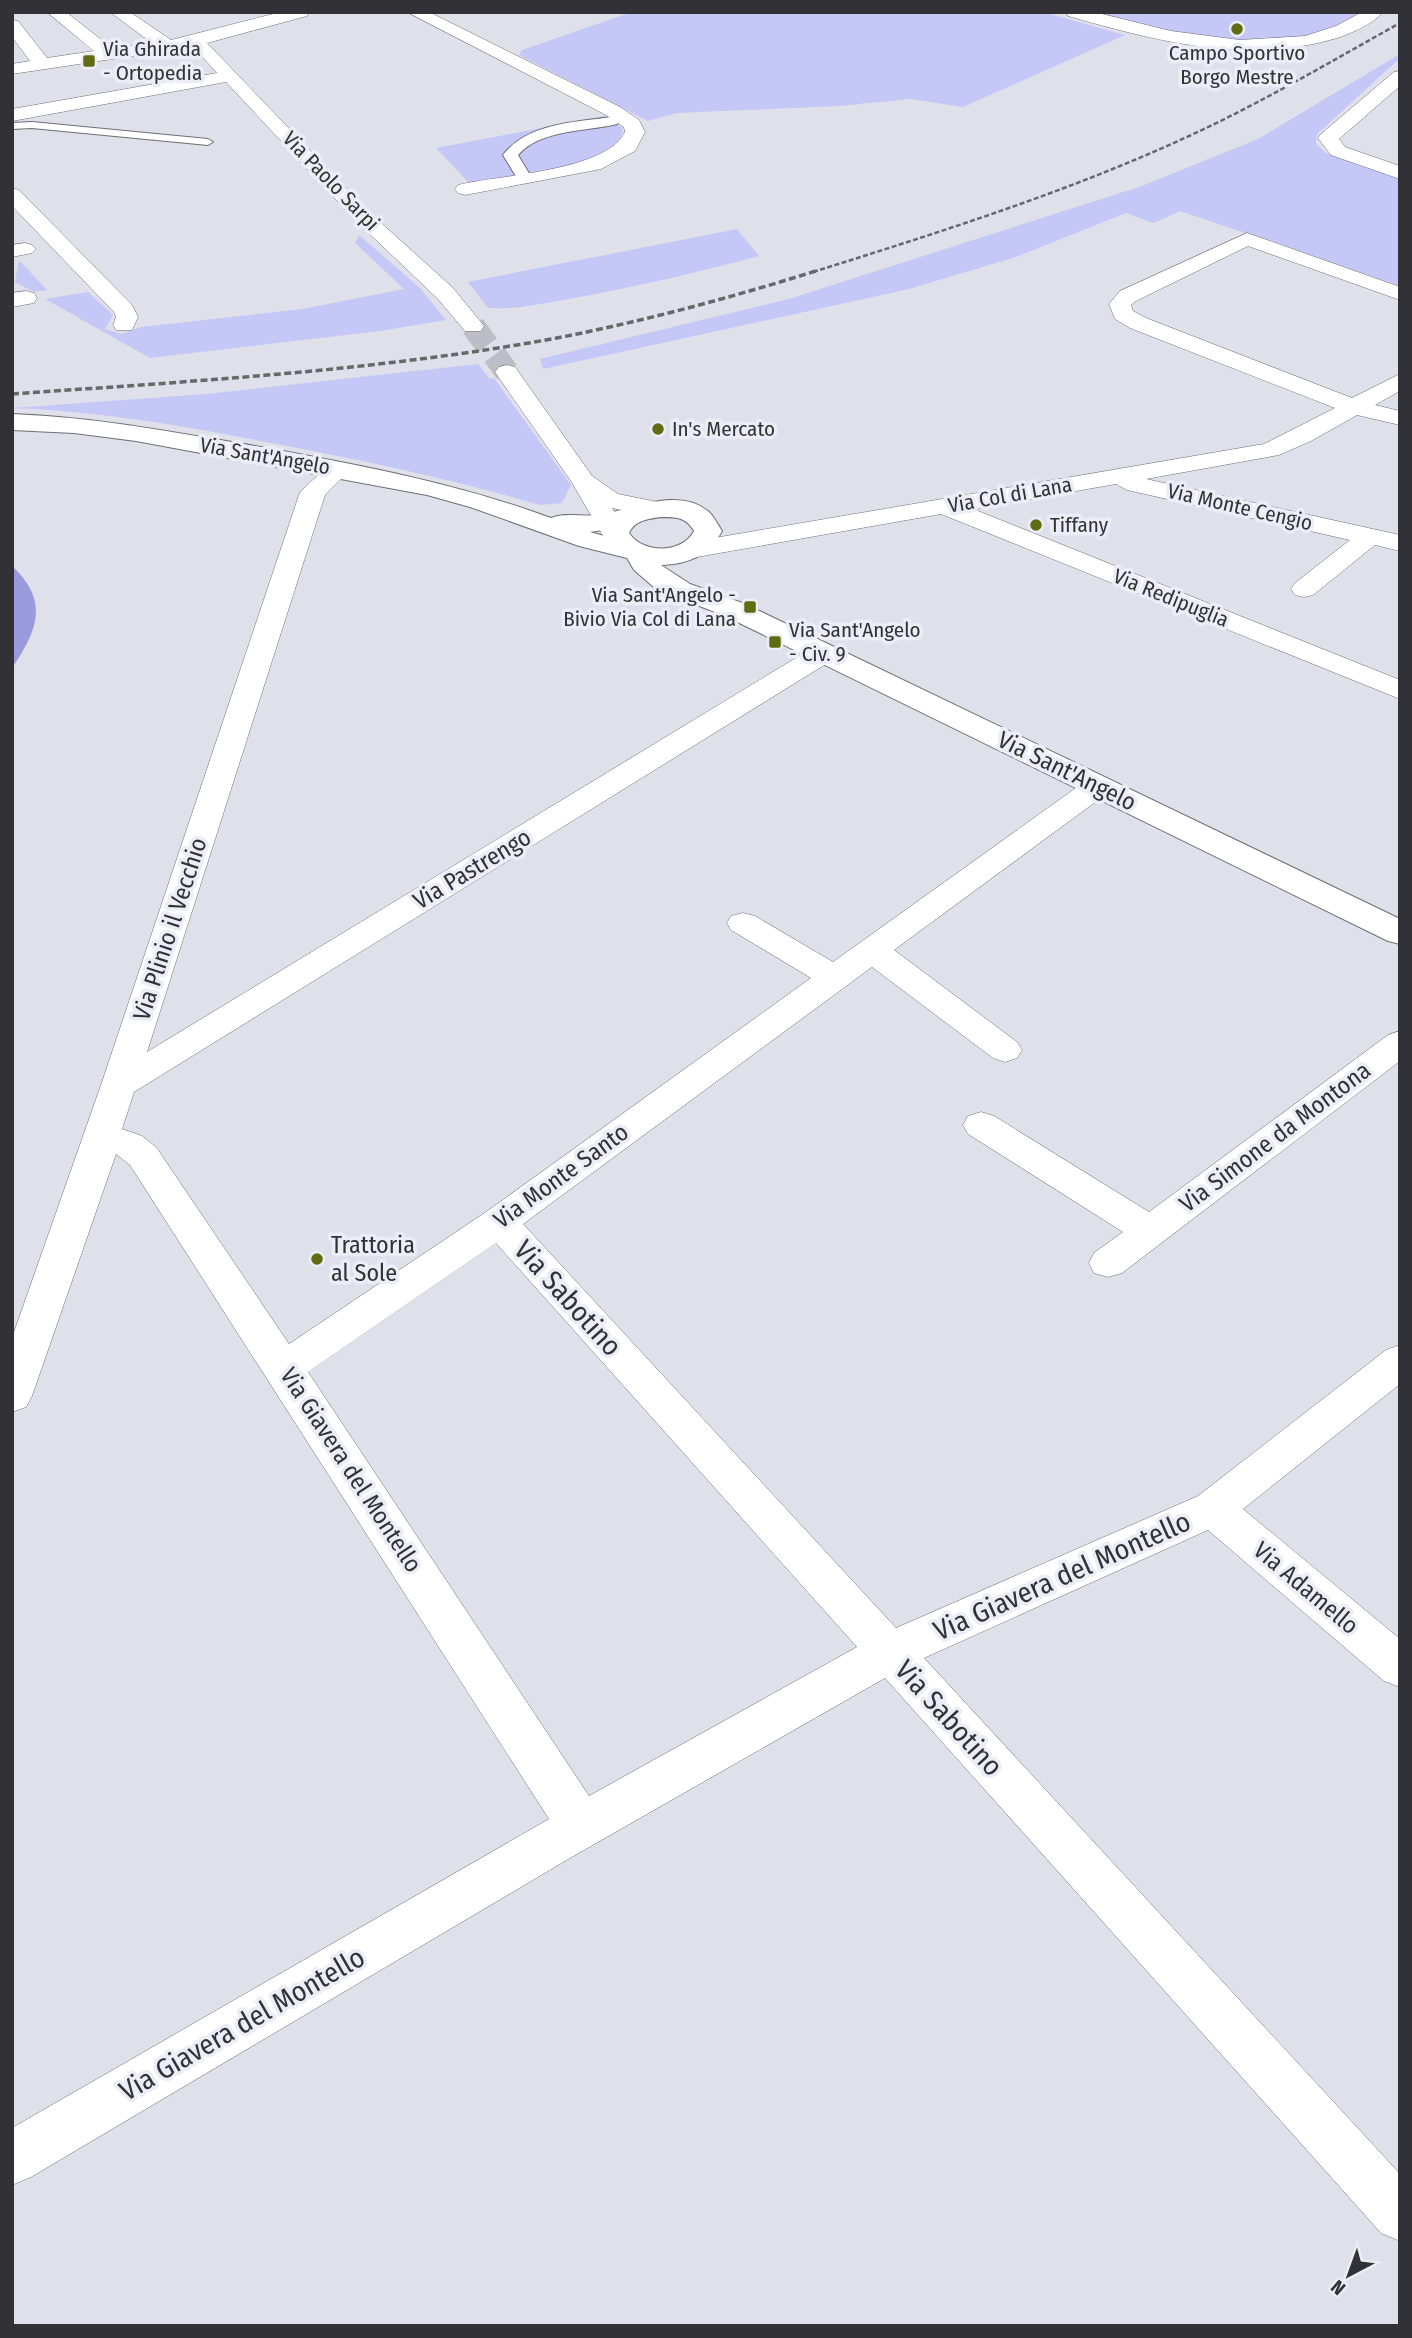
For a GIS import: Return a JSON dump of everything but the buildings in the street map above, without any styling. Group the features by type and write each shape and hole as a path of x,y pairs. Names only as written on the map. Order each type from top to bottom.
{"street":[{"path":"55,12 107,54"},
{"path":"118,12 165,44"},
{"path":"415,12 613,111 632,124 635,132 628,147 620,154 594,165 465,190"},
{"path":"1074,12 1162,36 1239,44 1275,44 1337,33 1375,12"},
{"path":"12,69 165,44 186,43 293,13"},
{"path":"12,25 42,64"},
{"name":"Via Paolo Sarpi","path":"186,43 203,47 362,216 445,293 473,326"},
{"path":"12,115 230,76"},
{"path":"1400,76 1328,138 1338,151 1400,173"},
{"path":"522,174 510,155 514,147 530,138 612,121"},
{"path":"12,194 124,310 127,317 124,325"},
{"path":"1400,294 1247,239 1128,296 1120,304 1120,309 1138,323 1354,407 1400,418"},
{"path":"507,372 624,542"},
{"name":"Via Col di Lana","path":"688,551 1244,455 1286,444 1400,382"},
{"path":"1377,394 1400,404"},
{"name":"Via Sant'Angelo","path":"12,422 71,426 185,441 339,469 456,495 565,524 660,556 688,551 682,568 688,577 735,610"},
{"name":"Via Plinio il Vecchio","path":"12,1396 119,1085 313,492 339,469"},
{"name":"Via Monte Cengio","path":"1108,478 1400,543"},
{"path":"586,488 610,500 648,511"},
{"path":"524,515 549,517 575,512 588,502 586,488"},
{"name":"Via Redipuglia","path":"943,506 1400,690"},
{"path":"624,542 617,527 627,517 648,511 684,511 704,522 708,531 706,539 688,551"},
{"name":"Via Sant'Angelo","path":"524,515 601,545 624,542"},
{"name":"Via Col di Lana","path":"704,522 748,534 776,535"},
{"path":"1304,589 1371,536"},
{"name":"Via Sant'Angelo","path":"624,542 647,567 665,581 735,610 1400,933"},
{"name":"Via Pastrengo","path":"119,1085 824,653"},
{"name":"Via Monte Santo","path":"284,1367 499,1222 1098,786"},
{"path":"743,923 833,977"},
{"path":"871,949 1005,1050"},
{"name":"Via Simone da Montona","path":"1108,1263 1400,1043"},
{"path":"981,1125 1150,1231"},
{"name":"Via Giavera del Montello","path":"100,1140 128,1143 144,1156 581,1826"},
{"name":"Via Sabotino","path":"499,1222 1400,2214"},
{"name":"Via Giavera del Montello","path":"12,2158 581,1826 890,1652 1213,1509 1400,1361"},
{"name":"Via Adamello","path":"1213,1509 1400,1667"}],"lane":[{"path":"12,127 32,125 208,142"}],"shaded area":[{"path":"632,12 1043,12 1125,35 963,107 911,99 840,106 677,113 648,121 519,55 522,50"},
{"name":"Campo Sportivo Borgo Mestre","path":"1081,12 1366,12 1319,35 1302,39 1246,43 1163,31"},
{"path":"1400,54 1400,58 1317,134 1316,144 1326,153 1400,179 1400,286 1180,211 1154,223 1126,213 1016,257 909,289 543,369 540,359 789,299 1142,186 1258,139"},
{"path":"604,116 623,128 617,142 603,153 583,162 532,174 470,184 436,148"},
{"path":"737,229 759,256 597,294 520,307 488,308 468,282"},
{"path":"359,235 420,288 446,320 380,331 150,358 45,299 88,292 113,315 105,329 121,334 141,327 302,309 404,289 355,243"},
{"path":"19,260 47,290 34,292 15,282"},
{"path":"478,364 490,379 494,378 571,485 562,503 540,505 339,456 206,431 110,416 12,408 207,394"},
{"path":"12,566 32,592 36,616 28,641 12,668"}],"tunnel":[{"path":"473,326 507,372"}],"railway":[{"path":"813,272 1003,210 1143,156 1242,110 1400,23"},
{"path":"12,394 285,374 489,349 557,338 656,316 819,270"}],"place":[{"name":"Campo Sportivo Borgo Mestre","path":"1237,29"},
{"name":"Via Ghirada - Ortopedia","path":"89,61"},
{"name":"In's Mercato","path":"658,429"},
{"name":"Tiffany","path":"1036,525"},
{"name":"Via Sant'Angelo - Bivio Via Col di Lana","path":"750,607"},
{"name":"Via Sant'Angelo - Civ. 9","path":"775,642"},
{"name":"Trattoria al Sole","path":"317,1259"}]}
